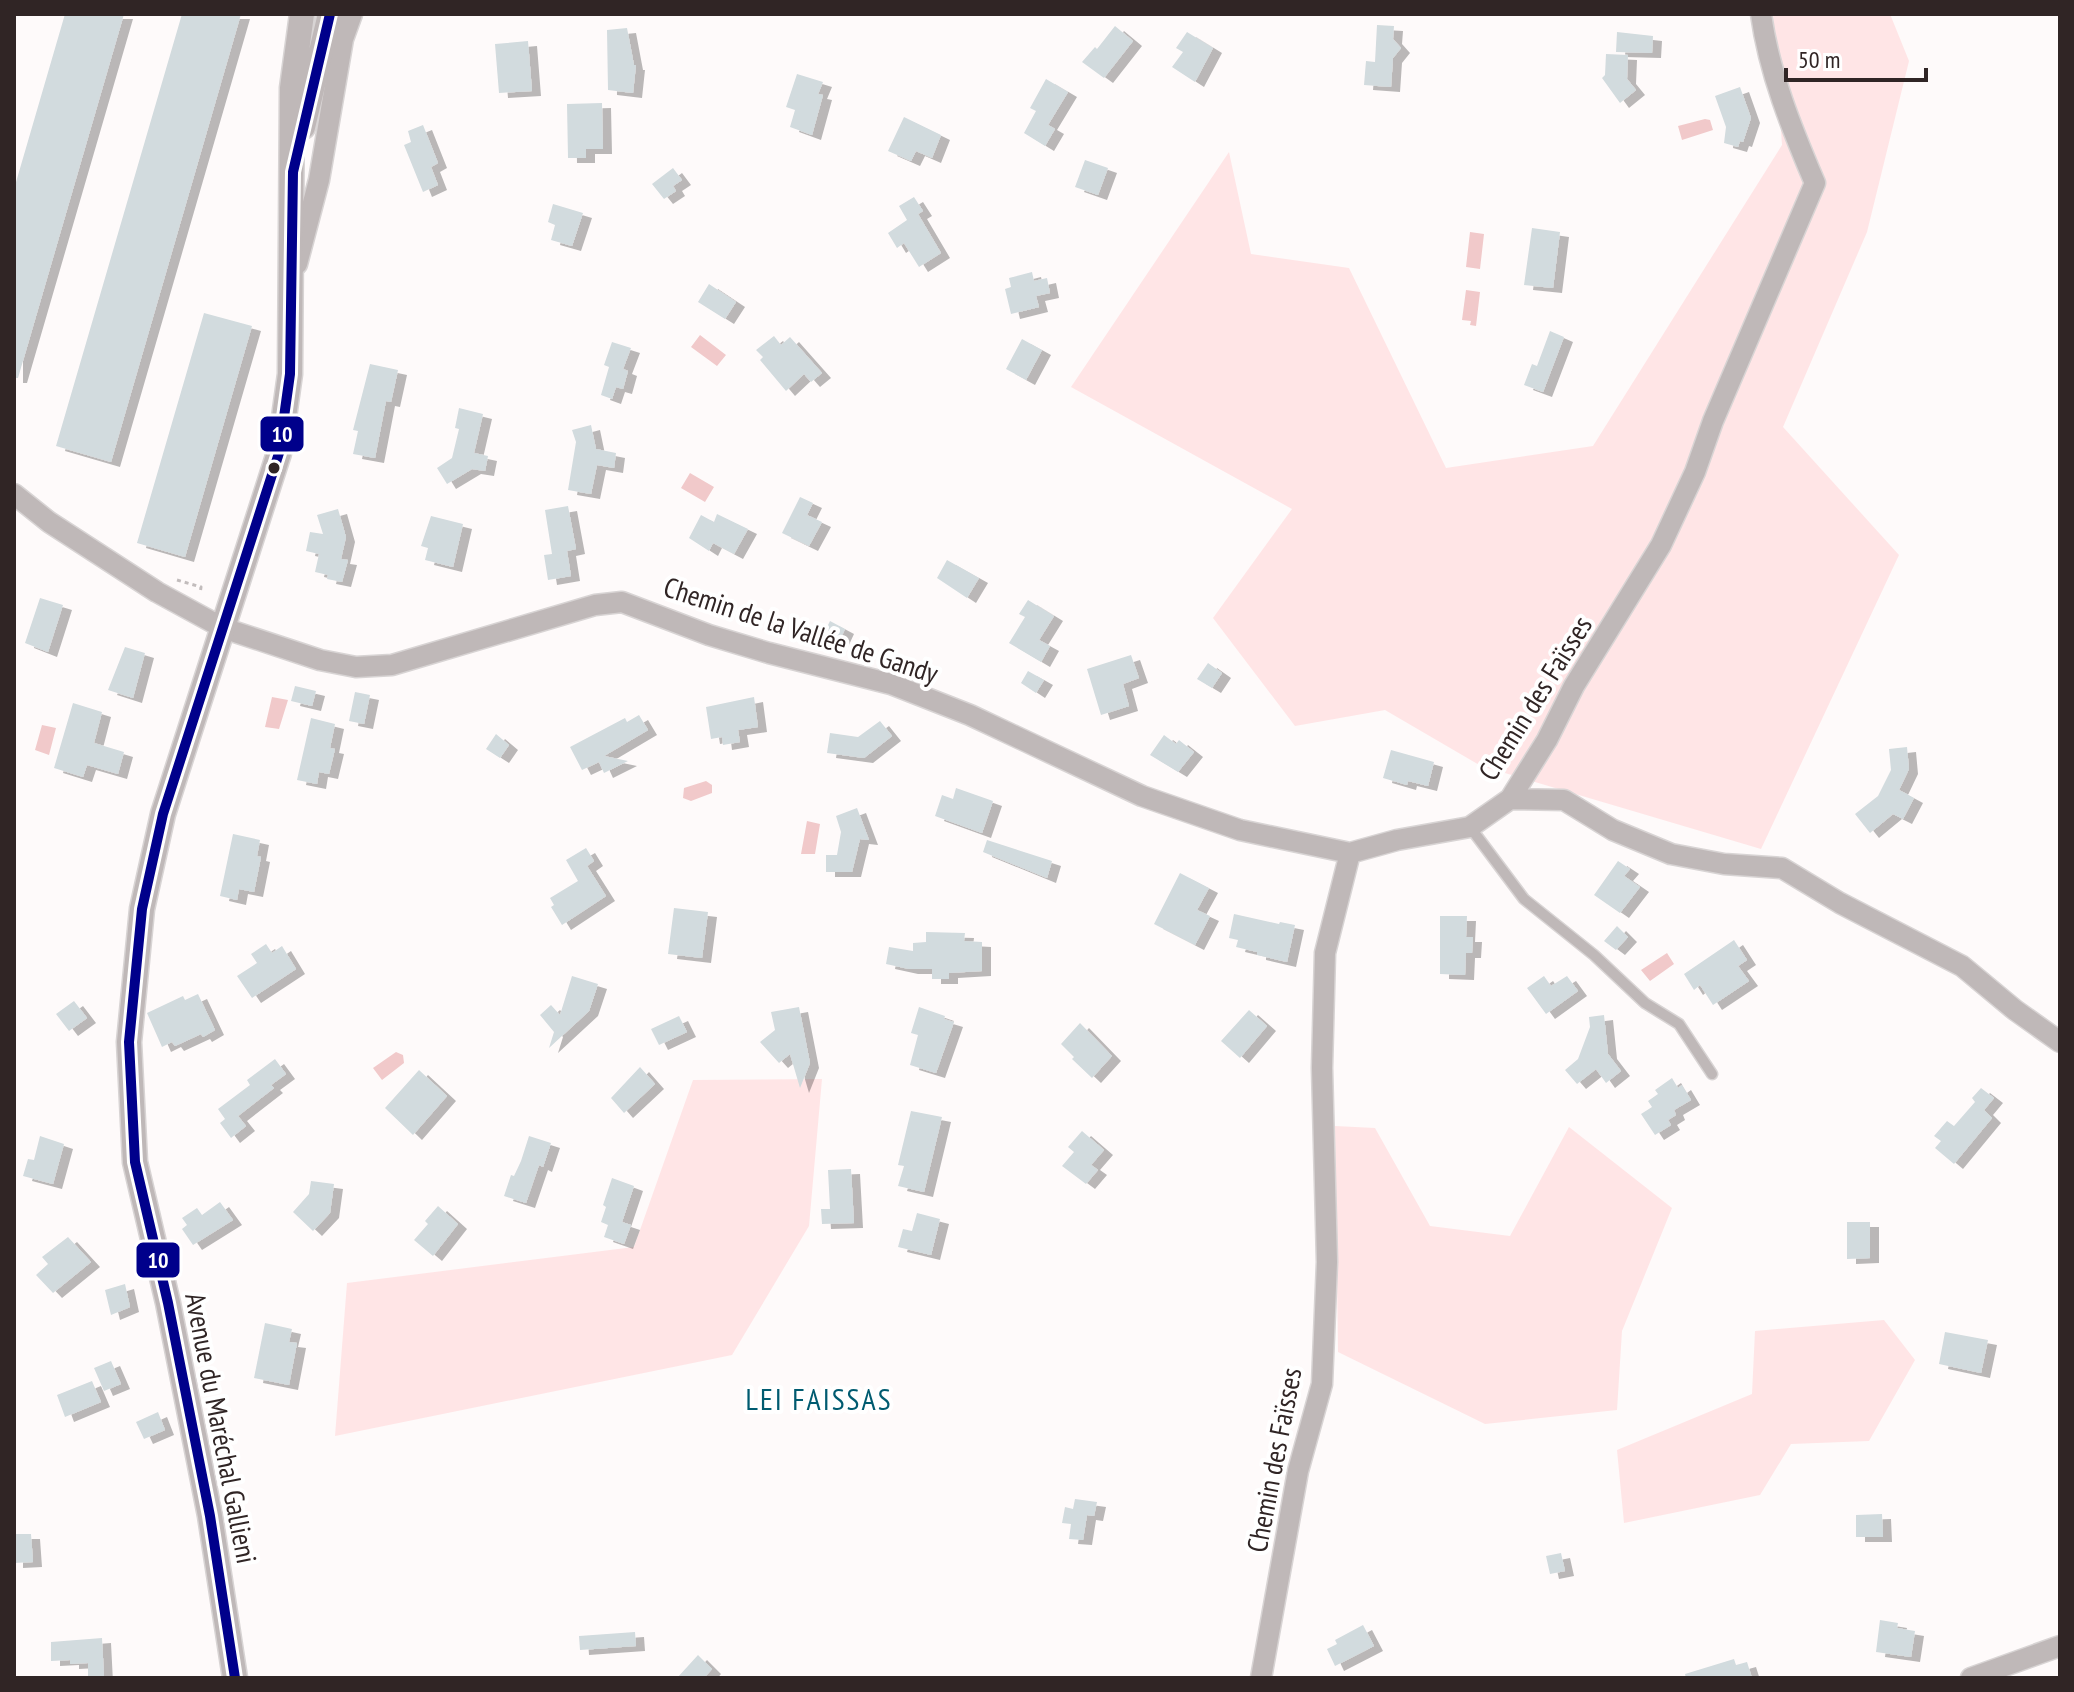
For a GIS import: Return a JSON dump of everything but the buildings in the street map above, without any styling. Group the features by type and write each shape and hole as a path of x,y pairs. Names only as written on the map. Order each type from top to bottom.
{"street":[{"path":"293,172 292,88 302,14"},
{"path":"293,172 330,14"},
{"path":"291,285 319,180 343,39 352,14"},
{"name":"Chemin des Faïsses","path":"1261,1678 1298,1471 1322,1384 1327,1262 1322,1068 1325,953 1350,853 1397,840 1470,827 1510,799 1547,740 1574,686 1661,545 1695,472 1713,421 1815,183 1789,121 1764,39 1761,14"},
{"name":"Avenue du Maréchal Gallieni","path":"235,1678 210,1516 168,1303 135,1162 129,1042 142,909 163,814 279,453 290,374 293,172"},
{"name":"Chemin de la Vallée de Gandy","path":"14,494 49,522 157,592 223,628 320,660 356,667 392,665 595,605 622,602 709,635 891,684 970,715 1142,796 1240,830 1350,853"},
{"path":"1510,799 1564,800 1613,830 1671,854 1724,864 1782,868 1840,903 1962,966 2060,1042"},
{"path":"1971,1678 2060,1646"}],"lane":[{"path":"1470,827 1524,899 1594,955 1645,1003 1679,1024 1712,1074"}],"shaded area":[{"path":"1773,14 1890,14 1909,61 1867,232 1783,427 1899,555 1761,849 1481,766 1385,710 1295,726 1213,618 1292,509 1071,387 1229,152 1251,254 1349,268 1446,468 1593,446 1782,145"},
{"path":"1710,120 1713,130 1682,140 1678,126"},
{"path":"1470,232 1484,234 1480,269 1466,267"},
{"path":"1466,290 1480,292 1476,326 1470,325 1471,321 1462,320"},
{"path":"700,335 726,355 717,366 691,347"},
{"path":"690,473 714,487 705,502 681,488"},
{"path":"272,697 288,700 279,729 265,727"},
{"path":"42,725 56,728 49,755 35,750"},
{"path":"706,781 712,785 712,793 691,801 683,798 684,788"},
{"path":"807,821 820,824 815,854 801,854"},
{"path":"1667,953 1674,964 1650,981 1641,970"},
{"path":"396,1052 403,1055 404,1063 382,1080 373,1068"},
{"path":"822,1079 809,1226 732,1355 335,1436 347,1283 634,1247 693,1080"},
{"path":"1335,1126 1375,1128 1430,1226 1510,1236 1569,1127 1672,1208 1622,1331 1617,1410 1485,1424 1338,1352"},
{"path":"1884,1320 1915,1360 1869,1441 1791,1444 1760,1495 1624,1523 1617,1450 1752,1394 1755,1331"}],"transit line":[{"name":"10","path":"235,1678 210,1516 168,1303 135,1162 129,1042 142,909 163,814 279,453 290,374 293,172 330,14"}],"district":[{"name":"LEI FAISSAS","path":"819,1400"}]}
